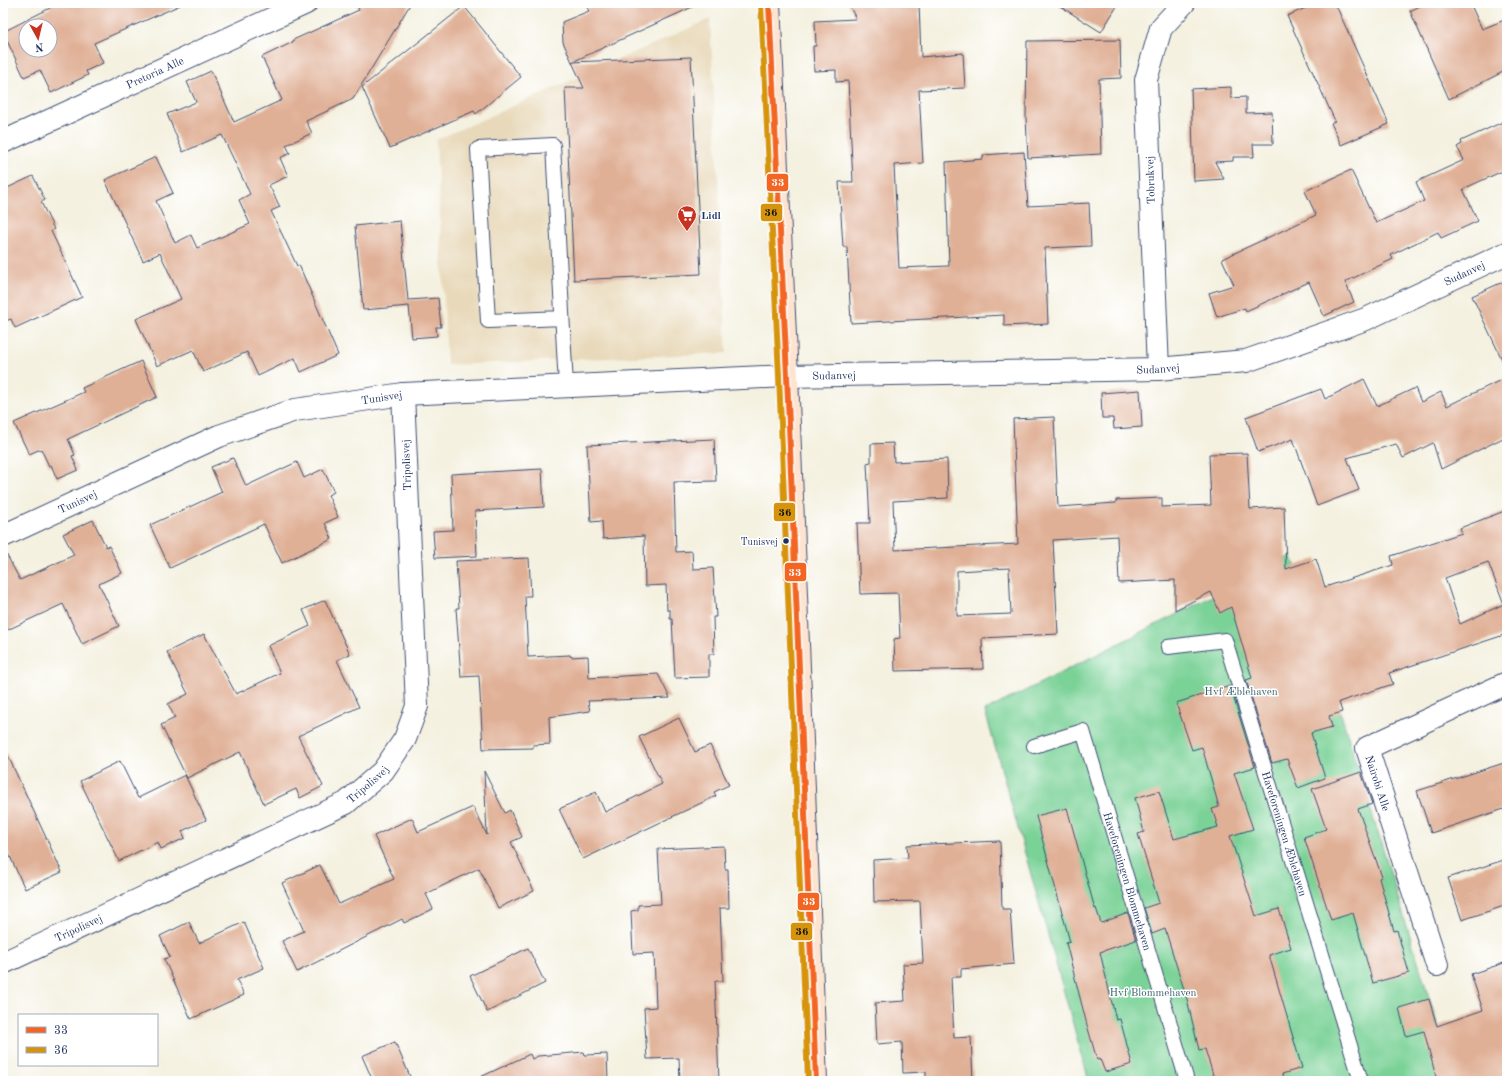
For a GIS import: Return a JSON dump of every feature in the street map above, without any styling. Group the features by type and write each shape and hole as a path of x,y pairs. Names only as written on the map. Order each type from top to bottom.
{"street":[{"name":"Pretoria Alle","path":"3,142 306,3"},
{"path":"768,3 788,376 816,1081"},
{"name":"Tobrukvej","path":"1158,369 1146,80 1161,28 1184,3"},
{"name":"Sudanvej","path":"788,376 1158,369 1246,360 1366,319 1507,253"},
{"name":"Tunisvej","path":"3,536 219,436 295,410 403,394 788,376"},
{"name":"Tripolisvej","path":"3,963 346,804 383,771 405,739 417,706 403,394"},
{"name":"Nairobi Alle","path":"1437,965 1367,748 1507,683"}],"lane":[{"path":"562,318 488,322 478,149 552,144 566,386"},
{"name":"Haveforeningen Æblehaven","path":"1168,647 1225,640 1361,1081"},
{"name":"Haveforeningen Blommehaven","path":"1034,746 1083,731 1187,1081"}],"shaded area":[{"path":"710,19 727,353 447,365 436,140"}],"green space":[{"path":"1292,556 1455,1081 1089,1081 985,711"}],"building":[{"path":"50,3 185,3 94,43 103,63 86,71 88,75 51,93 40,70 24,77 3,32 18,24 18,58 58,58 58,18 30,18 50,8"},
{"path":"356,3 411,3 353,99 306,121 312,133 286,145 290,153 280,158 288,176 269,185 280,207 271,211 297,266 299,265 338,355 301,372 295,358 258,376 247,352 203,372 193,350 157,366 136,319 181,299 160,253 143,261 105,180 156,157 173,193 156,201 175,243 191,235 197,248 250,224 239,200 250,194 222,135 183,152 167,114 196,102 187,82 211,71 234,122 282,100 262,57 293,42 293,40 359,10"},
{"path":"585,3 701,3 572,62 563,42 562,22 589,11"},
{"path":"848,3 919,3 921,57 963,53 965,88 919,90 923,163 894,165 899,268 949,266 946,162 983,159 983,155 1024,152 1028,206 1089,203 1091,246 1045,248 1048,324 1004,326 1004,315 851,323 847,247 843,247 839,182 853,182 848,81 836,82 836,70 814,71 813,46 816,46 815,21 856,19"},
{"path":"1055,3 1119,3 1101,32"},
{"path":"1317,3 1335,3 1389,124 1341,145 1331,123 1335,121 1287,16"},
{"path":"1426,3 1470,3 1482,29 1507,19 1507,70 1449,99 1410,11"},
{"path":"464,6 521,77 476,114 474,111 390,148 362,87"},
{"path":"1120,40 1121,78 1099,79 1101,154 1028,158 1026,118 1027,41"},
{"path":"691,57 701,274 574,280 565,88 584,88 572,62"},
{"path":"1231,87 1231,98 1246,97 1246,113 1272,112 1273,144 1253,144 1254,157 1233,157 1233,161 1215,162 1224,179 1194,181 1191,89"},
{"path":"1507,120 1507,169 1463,189 1478,221 1441,238 1438,232 1391,255 1393,259 1345,282 1354,302 1324,316 1309,282 1246,311 1245,308 1217,317 1209,293 1234,285 1222,259 1316,215 1305,191 1351,170 1376,223 1424,201 1416,182 1464,160 1457,147 1462,144 1461,141"},
{"path":"33,176 45,200 41,202 54,229 51,231 82,297 15,328 11,319 3,322 3,190"},
{"path":"400,221 408,300 438,298 441,327 436,327 437,336 412,338 409,306 363,310 355,226"},
{"path":"1507,280 1507,370 1472,296"},
{"path":"141,361 157,397 68,439 75,455 72,456 78,470 57,479 51,465 49,466 41,449 29,454 14,423 84,392 82,388"},
{"path":"1507,377 1507,436 1441,469 1433,443 1403,458 1396,444 1347,458 1359,490 1317,506 1293,439 1258,452 1246,417 1321,389 1325,399 1364,379 1377,406 1415,388 1421,402 1441,392 1447,406"},
{"path":"1140,390 1142,427 1114,429 1113,418 1102,418 1101,393"},
{"path":"1054,417 1058,507 1116,503 1116,500 1162,498 1162,507 1211,505 1209,454 1247,453 1250,509 1284,507 1286,569 1316,559 1325,587 1393,565 1391,556 1462,533 1460,528 1507,510 1507,634 1389,673 1393,684 1339,702 1342,712 1329,716 1332,727 1311,733 1325,778 1298,788 1287,759 1272,763 1246,680 1252,678 1231,607 1220,613 1211,592 1175,610 1175,580 1119,583 1117,536 1053,540 1058,634 982,638 983,669 895,671 894,639 900,638 898,593 860,594 857,523 870,523 867,463 871,462 871,444 893,443 894,462 947,459 948,498 893,501 895,550 1018,544 1013,419","holes":["1488,562 1504,604 1460,624 1445,578","1009,568 1011,614 957,616 957,571"]},
{"path":"714,439 716,481 674,482 676,552 692,551 693,569 713,568 716,617 713,617 714,654 709,654 709,677 675,678 672,619 670,619 670,610 667,610 666,585 645,586 644,536 603,539 602,521 591,522 587,445"},
{"path":"233,458 246,486 297,462 304,478 323,469 334,492 328,495 338,517 325,523 332,539 282,563 264,524 170,568 150,525 222,492 211,467"},
{"path":"542,469 544,507 475,511 477,556 435,558 433,531 453,530 451,474"},
{"path":"93,520 106,547 109,546 122,573 99,584 119,626 82,644 63,604 3,632 3,548 20,580 74,555 63,534"},
{"path":"529,558 531,596 525,596 528,657 570,655 571,657 588,656 589,678 658,674 670,698 588,701 590,711 549,717 550,744 533,745 533,748 483,749 479,676 461,677 456,608 459,608 456,561"},
{"path":"325,600 350,654 337,660 359,707 298,736 323,786 300,798 296,789 264,804 240,752 187,778 161,725 175,718 168,704 188,694 167,652 204,634 236,694 280,673 268,646 310,626 303,610"},
{"path":"1230,686 1255,767 1234,773 1253,829 1230,836 1256,916 1279,909 1291,948 1269,955 1302,1068 1282,1074 1284,1081 1215,1081 1205,1049 1199,1050 1187,999 1165,929 1152,934 1144,908 1159,903 1138,834 1144,832 1135,798 1159,791 1174,839 1218,827 1212,809 1219,807 1202,747 1192,750 1176,703"},
{"path":"679,718 695,752 710,745 729,785 714,792 716,796 583,859 559,809 596,792 605,812 662,784 639,737"},
{"path":"3,745 62,872 25,889 3,841"},
{"path":"120,761 138,798 185,775 206,820 182,831 185,838 161,849 158,842 119,861 80,781"},
{"path":"1507,762 1507,808 1431,833 1417,791"},
{"path":"484,771 505,813 510,810 522,837 511,842 534,891 498,908 479,868 426,894 433,909 404,923 402,919 297,972 282,941 304,931 282,883 320,865 339,904 394,879 374,836 412,818 418,832 473,807 487,835"},
{"path":"1361,772 1372,804 1358,809 1382,877 1379,878 1394,931 1397,930 1409,973 1373,983 1353,913 1331,920 1304,837 1326,829 1312,789"},
{"path":"1067,808 1095,909 1096,908 1101,923 1128,913 1136,940 1100,952 1116,1020 1120,1019 1132,1064 1105,1072 1100,1059 1097,1060 1087,1025 1066,943 1070,942 1036,816"},
{"path":"1000,841 1002,909 1010,909 1014,964 961,969 961,977 951,977 954,1038 971,1037 973,1081 926,1081 926,1072 903,1073 902,1042 877,1044 875,1003 905,1001 903,964 923,963 920,901 874,902 873,860 908,858 907,845"},
{"path":"724,846 725,869 728,869 729,908 720,908 723,981 715,981 719,1081 680,1081 679,1058 647,1059 644,1008 656,1007 654,953 633,954 631,911 638,910 638,905 661,904 658,849"},
{"path":"1507,859 1507,905 1462,920 1448,878"},
{"path":"189,922 199,943 244,922 264,968 237,980 244,995 191,1019 164,959 170,957 160,936"},
{"path":"528,948 545,983 487,1012 470,976"},
{"path":"1507,962 1507,1081 1437,1081 1424,1031 1406,1036 1399,1008 1429,999 1437,1026 1483,1010 1471,974"},
{"path":"395,1042 412,1081 373,1081 362,1056"},
{"path":"584,1052 585,1055 607,1054 608,1081 472,1081 530,1054 532,1059 538,1056"}],"transit line":[{"name":"36","path":"761,3 779,376 808,1081"},
{"name":"33","path":"769,3 787,376 816,1081"}],"place":[{"name":"Lidl","path":"687,232"},
{"name":"Tunisvej","path":"786,541"}],"park label":[{"name":"Hvf Æblehaven","path":"1241,691"},
{"name":"Hvf Blommehaven","path":"1153,992"}]}
